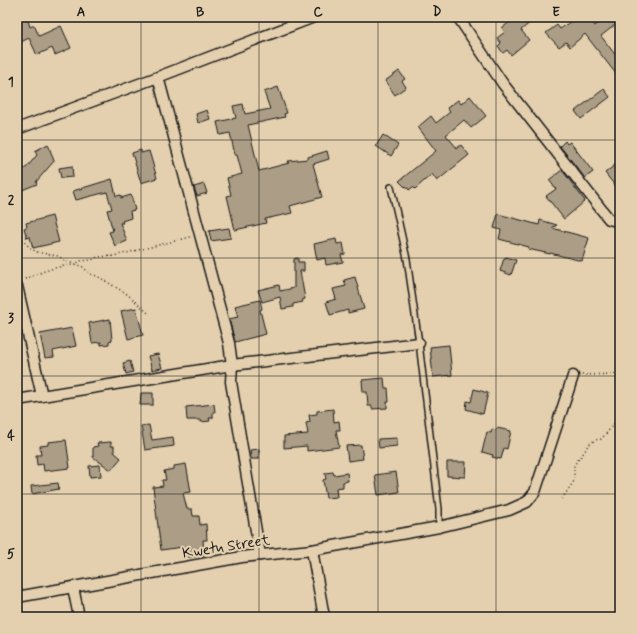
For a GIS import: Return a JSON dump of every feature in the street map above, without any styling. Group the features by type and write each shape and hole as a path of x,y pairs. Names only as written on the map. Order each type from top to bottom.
{"street":[{"path":"17,128 158,77 314,17"},
{"path":"458,17 503,84 609,219 620,222"},
{"path":"158,77 228,343 232,365 231,382 260,555"},
{"path":"20,283 42,396"},
{"path":"17,400 232,365 419,343"},
{"name":"Kwetu Street","path":"17,597 260,555 312,550 439,527 509,510 526,502 535,492 573,376"},
{"path":"312,550 324,617"},
{"path":"73,587 79,617"}],"lane":[{"path":"391,187 407,259 419,343 439,509 439,527"}],"path":[{"path":"17,233 26,244 36,252 58,256 66,261 83,267 90,274 97,276 127,294 148,313"},
{"path":"20,283 40,271 76,265 79,261 92,260 97,257 114,256 160,244 200,236"},
{"path":"573,376 620,374"},
{"path":"562,499 574,481 574,465 588,445 595,440 601,439 620,416"}],"building":[{"path":"17,17 27,17 30,27 34,25 39,36 61,26 71,48 55,55 52,48 37,55 29,38 17,44"},
{"path":"516,17 537,17 521,30 529,40 511,55 507,50 503,53 498,46 501,43 497,38 505,32 502,28"},
{"path":"577,17 588,17 595,26 606,17 620,17 620,21 601,36 620,61 620,79 585,34 570,47 566,42 559,47 546,33 557,25 560,29"},
{"path":"399,71 405,79 402,81 406,87 395,95 385,81"},
{"path":"278,87 287,113 284,114 285,117 248,125 259,171 289,163 288,161 308,159 308,157 327,151 329,159 313,164 322,197 290,206 292,213 265,219 266,223 235,230 227,196 231,195 227,178 242,174 237,155 235,155 230,133 220,135 217,122 236,118 233,106 243,104 245,114 270,109 264,92"},
{"path":"604,89 610,97 581,119 575,111"},
{"path":"470,96 486,116 471,128 464,120 446,135 457,148 461,145 469,155 437,181 432,174 415,189 413,187 409,190 399,181 436,151 418,127 431,116 436,123 450,112 447,108 458,100 461,104"},
{"path":"207,110 210,119 198,123 196,114"},
{"path":"383,135 398,145 391,156 376,146"},
{"path":"565,141 567,144 570,142 593,172 585,178 560,146"},
{"path":"48,144 54,161 36,182 37,184 17,192 17,173 27,167 37,155 35,151"},
{"path":"141,150 141,153 149,151 157,178 141,183 132,153"},
{"path":"620,161 620,192 605,173"},
{"path":"72,166 73,177 61,178 59,168"},
{"path":"562,170 585,201 564,219 546,196 556,189 549,180"},
{"path":"112,179 116,196 121,195 121,198 131,195 135,210 130,211 131,218 122,221 123,223 120,223 127,241 115,246 109,232 113,231 107,210 112,209 107,192 76,200 73,191"},
{"path":"204,184 207,193 197,196 194,187"},
{"path":"498,214 539,225 540,220 557,225 552,228 589,238 582,261 528,249 529,247 499,239 501,230 494,228"},
{"path":"52,216 59,242 33,248 30,237 27,238 24,228 27,227 26,223"},
{"path":"229,228 231,238 211,241 209,231"},
{"path":"336,239 337,244 343,243 345,254 341,255 343,262 326,265 325,258 317,260 314,244"},
{"path":"506,257 516,260 511,275 500,271 504,258"},
{"path":"298,258 298,262 304,262 304,271 300,271 305,299 302,300 303,302 293,304 293,307 282,309 280,297 262,302 258,290 279,285 280,291 294,288 294,259"},
{"path":"355,277 364,309 348,313 348,310 330,315 326,302 336,299 333,289 346,286 344,280"},
{"path":"260,300 262,309 260,310 266,334 235,342 229,319 238,317 235,306"},
{"path":"136,308 143,335 128,339 121,311"},
{"path":"110,319 112,340 109,341 109,344 101,345 101,342 92,343 89,323"},
{"path":"72,328 76,346 53,351 54,357 45,358 40,334"},
{"path":"449,345 452,375 433,377 430,347"},
{"path":"158,354 162,368 152,370 148,356"},
{"path":"130,361 133,372 126,374 123,363"},
{"path":"384,378 385,388 388,388 389,402 387,402 387,408 372,409 372,406 368,406 367,392 363,392 362,380"},
{"path":"474,389 488,393 483,414 466,409 467,401 471,402"},
{"path":"141,393 153,393 153,405 140,405"},
{"path":"214,404 215,412 213,412 213,418 209,418 210,421 201,422 201,420 187,420 186,407"},
{"path":"333,409 334,422 339,421 340,430 336,430 339,447 307,451 307,446 284,448 284,436 308,434 306,423 310,422 309,415 317,414 317,411"},
{"path":"149,425 152,440 173,437 174,446 145,450 141,426"},
{"path":"497,428 511,431 507,449 504,448 501,459 492,457 493,455 482,452 487,432 491,433 492,429 496,430"},
{"path":"397,438 397,446 379,448 378,439"},
{"path":"66,440 70,468 44,471 43,464 37,465 36,455 41,455 40,446 48,445 48,442"},
{"path":"111,442 111,446 114,446 114,452 121,458 111,470 93,457 93,447 98,446 97,443"},
{"path":"361,445 363,459 348,461 346,446"},
{"path":"259,449 259,459 251,459 250,450"},
{"path":"447,462 466,462 465,477 447,476"},
{"path":"186,464 191,492 183,493 187,509 192,509 193,516 199,516 200,525 206,524 207,540 203,540 204,556 188,557 188,548 183,549 183,547 161,550 153,487 163,486 162,480 166,480 164,471 174,469 174,466"},
{"path":"100,465 101,476 90,477 89,466"},
{"path":"333,472 334,475 347,473 348,481 343,482 343,487 336,488 337,497 326,498 323,480 326,479 325,473"},
{"path":"396,472 399,492 378,495 375,475"},
{"path":"58,483 59,489 32,494 31,486"}]}
